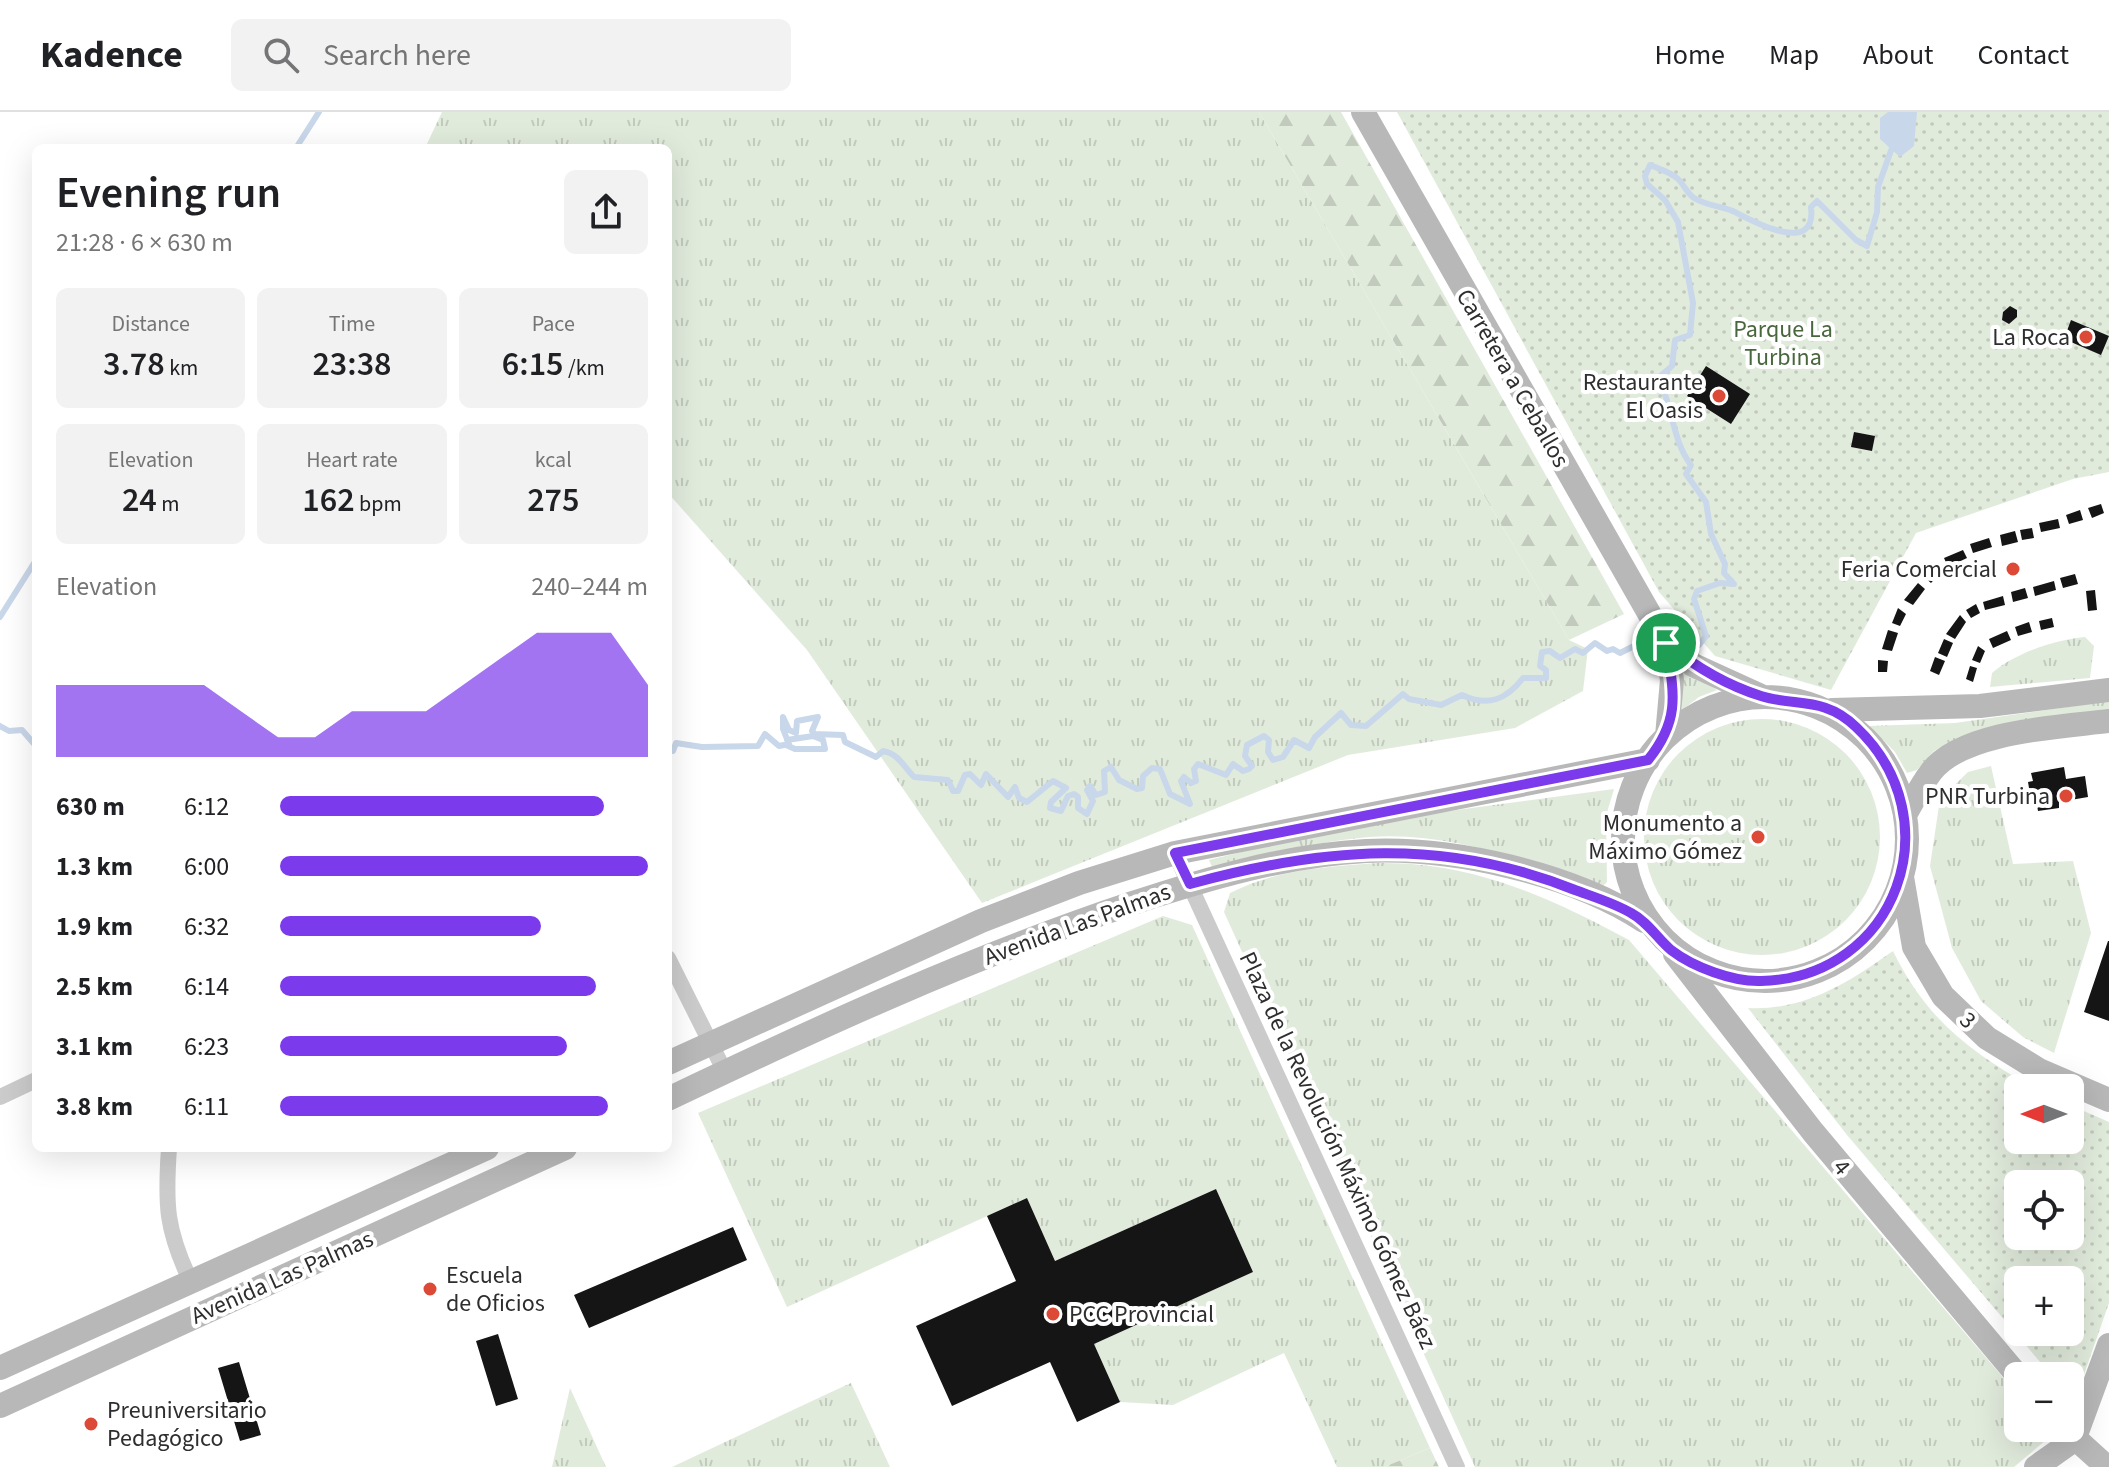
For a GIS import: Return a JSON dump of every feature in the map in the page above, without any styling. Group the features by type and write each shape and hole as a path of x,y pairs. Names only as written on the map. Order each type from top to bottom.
{"street":[{"name":"Carretera a Ceballos","path":"1363,112 1666,643 1672,680 1667,736"},
{"name":"Carretera a Ceballos","path":"1666,643 1693,665 1762,697"},
{"path":"1832,710 1856,726 1875,749 1894,780 1905,815 1902,877 1887,912 1863,942 1832,964 1796,978 1758,981 1721,974 1674,952 1644,921 1625,861 1627,808 1648,760 1667,736 1693,717 1722,703 1762,697 1785,698 1832,710 1980,706 2109,690"},
{"path":"1905,815 1932,770 1953,753 2030,731 2109,721"},
{"name":"Avenida Las Palmas","path":"672,1061 981,921 1079,883 1175,853 1648,760"},
{"name":"Avenida Las Palmas","path":"672,1097 994,952 1190,884 1312,857 1409,851 1510,866 1612,904 1644,921"},
{"name":"Plaza de la Revolución Máximo Gómez Báez","path":"1175,853 1457,1467"},
{"name":"3","path":"1902,877 1914,947 1943,996 2000,1046 2039,1070 2109,1100"},
{"name":"4","path":"1674,952 1813,1132 2006,1362"},
{"path":"672,966 725,1072"},
{"path":"0,1097 32,1082"},
{"path":"169,1152 167,1218 174,1247 191,1282"},
{"name":"Avenida Las Palmas","path":"0,1368 478,1152"},
{"name":"Avenida Las Palmas","path":"0,1406 556,1152"},
{"path":"380,1197 394,1226"},
{"path":"2084,1401 2109,1345"},
{"path":"2036,1467 2061,1442"},
{"path":"2078,1442 2107,1467"}],"green space":[{"path":"442,112 1259,112 1569,640 1588,649 1583,691 1515,728 1348,755 982,903 807,650 672,498 672,144 427,144"},
{"path":"1259,112 1341,112 1624,614 1569,640"},
{"name":"Parque La Turbina","path":"1397,112 2109,112 2109,472 2073,479 1916,533 1831,690 1715,656 1659,592"},
{"path":"2085,637 2094,646 2090,678 1990,687 1992,673 2012,659 2048,644"},
{"path":"1677,662 1717,690 1699,697 1682,710"},
{"path":"2109,701 2109,710 1966,736 1934,751 1917,770 1907,773 1895,752 1869,726 1955,723"},
{"path":"1762,719 1785,721 1807,728 1846,753 1871,792 1878,814 1878,860 1871,882 1846,921 1807,946 1785,953 1762,955 1739,953 1717,946 1678,921 1653,882 1646,860 1644,837 1646,814 1653,792 1678,753 1717,728 1739,721"},
{"path":"1991,766 2013,864 2073,861 2091,933 2054,1053 2023,1037 1981,1001 1952,948 1930,866 1940,799 1968,772"},
{"path":"1614,789 1606,816 1607,882 1601,888 1487,850 1399,836 1330,842 1212,867 1209,860 1359,823"},
{"path":"1413,864 1478,875 1539,896 1629,940 2004,1379 2004,1442 2044,1442 2014,1467 1475,1467 1224,912 1230,893 1248,885 1302,870"},
{"name":"PCC Provincial","path":"1163,916 1192,925 1430,1448 1384,1467 1337,1467 1284,1353 1173,1405 1120,1402 1094,1344 1253,1272 1216,1189 1055,1261 1027,1198 787,1307 698,1113"},
{"path":"1893,951 1935,1015 1970,1047 2011,1074 2004,1074 2004,1154 2084,1154 2084,1111 2109,1122 2109,1303 2084,1374 2084,1362 2040,1362 2026,1346 2084,1346 2084,1266 2004,1266 2004,1320 1847,1135 1748,1008 1788,1005 1842,984"},
{"path":"851,1383 890,1467 672,1467 827,1394"},
{"path":"570,1388 606,1467 552,1467"},
{"path":"1430,1448 1439,1467 1384,1467"}],"water":[{"path":"1888,112 1917,112 1914,146 1900,157 1880,139 1880,118"}],"building":[{"path":"2010,306 2017,310 2017,317 2009,324 2002,320 2003,312"},
{"name":"La Roca","path":"2071,320 2109,336 2101,355 2064,339"},
{"path":"1706,366 1750,394 1731,424 1687,396"},
{"path":"1854,432 1875,436 1872,451 1851,447"},
{"path":"2101,504 2104,513 2092,518 2088,508"},
{"path":"2080,510 2083,520 2069,524 2066,515"},
{"path":"2058,519 2060,528 2041,532 2039,523"},
{"path":"2032,528 2034,538 2022,540 2020,530"},
{"path":"2015,531 2018,542 2002,546 2000,535"},
{"path":"1989,538 1992,547 1973,553 1970,544"},
{"path":"1963,550 1967,558 1948,567 1944,558"},
{"path":"1935,565 1942,571 1931,583 1924,577"},
{"path":"2075,574 2078,584 2063,588 2060,578"},
{"path":"2054,581 2056,590 2035,596 2033,587"},
{"path":"1918,583 1925,589 1913,605 1904,600"},
{"path":"2025,588 2028,598 2013,602 2011,592"},
{"path":"2095,590 2097,610 2088,611 2086,591"},
{"path":"2003,596 2005,605 1985,610 1983,602"},
{"path":"1976,604 1980,613 1971,618 1966,610"},
{"path":"1898,608 1906,614 1900,626 1892,623"},
{"path":"1960,615 1966,622 1955,639 1946,634"},
{"path":"2052,618 2054,627 2041,630 2039,621"},
{"path":"2029,622 2032,632 2018,636 2015,627"},
{"path":"1888,630 1898,633 1892,651 1882,649"},
{"path":"2007,631 2011,640 1993,648 1989,639"},
{"path":"1944,639 1953,643 1947,657 1938,653"},
{"path":"1978,646 1985,651 1980,663 1972,660"},
{"path":"1935,657 1945,661 1939,675 1930,671"},
{"path":"1878,660 1888,661 1887,672 1878,672"},
{"path":"1970,666 1977,668 1973,682 1966,679"},
{"path":"2064,767 2066,779 2085,776 2088,797 2059,802 2059,808 2038,811 2035,793 2030,794 2028,782 2033,781 2031,773"},
{"path":"2109,941 2109,1021 2084,1012"},
{"name":"PCC Provincial","path":"1216,1189 1253,1272 1094,1344 1120,1402 1077,1422 1050,1362 952,1406 916,1326 1016,1281 987,1216 1027,1198 1055,1261"},
{"path":"733,1227 747,1260 589,1328 574,1295"},
{"path":"498,1334 518,1399 496,1406 476,1341"},
{"path":"239,1362 261,1435 240,1441 218,1368"}],"waterway":[{"path":"299,144 319,112"},
{"path":"1663,625 1678,625 1688,642 1699,645 1706,636 1694,599 1697,591 1720,583 1734,584 1724,573 1725,564 1711,534 1706,502 1686,474 1691,465 1680,445 1658,378 1672,366 1675,340 1690,335 1693,303 1678,222 1665,200 1647,184 1645,176 1650,165 1675,177 1699,201 1730,210 1782,232 1804,230 1810,222 1811,207 1817,201 1856,240 1867,246 1877,212 1878,187 1893,145"},
{"path":"0,617 32,566"},
{"path":"672,751 676,743 702,747 758,746 765,734 779,746 789,744 783,729 783,717 789,730 796,733 797,721 818,717 812,731 815,734 843,735 845,742 876,757 883,751 888,753 897,758 914,777 948,780 953,791 958,791 965,775 970,774 981,785 986,774 1008,797 1015,787 1019,798 1027,802 1053,781 1066,788 1051,802 1050,808 1061,811 1068,796 1074,794 1078,797 1078,808 1087,814 1093,801 1087,790 1090,786 1096,795 1105,792 1104,771 1111,767 1119,780 1137,789 1142,788 1143,776 1152,768 1160,769 1170,794 1190,804 1181,781 1184,777 1191,783 1196,781 1194,769 1198,764 1226,775 1233,764 1243,771 1249,769 1252,766 1245,756 1247,745 1264,736 1269,740 1268,752 1273,760 1283,757 1294,740 1309,748 1315,737 1341,713 1351,725 1366,726 1403,694 1409,699 1441,705 1462,695 1488,701 1510,692 1523,678 1546,678 1546,670 1540,666 1542,652 1550,651 1560,658 1575,649 1583,653 1595,643 1607,651 1613,649 1620,653 1654,636"},
{"path":"0,726 9,731 22,730 32,741"},
{"path":"786,745 795,749 825,749 823,740 813,736 787,740"}],"place":[{"name":"La Roca","path":"2086,337"},
{"name":"Restaurante El Oasis","path":"1719,396"},
{"name":"Feria Comercial","path":"2013,569"},
{"name":"PNR Turbina","path":"2066,796"},
{"name":"Monumento a Máximo Gómez","path":"1758,837"},
{"name":"Escuela de Oficios","path":"430,1289"},
{"name":"PCC Provincial","path":"1053,1314"},
{"name":"Preuniversitario Pedagógico","path":"91,1424"}],"route":[{"path":"1666,643 1693,665 1762,697 1785,698 1832,710 1856,726 1894,780 1905,815 1902,877 1887,912 1863,942 1832,964 1796,978 1758,981 1721,974 1674,952 1644,921 1630,912 1510,866 1485,861 1409,851 1365,851 1312,857 1190,884 1175,853 1648,760 1667,736 1672,714 1672,680 1666,643"}]}
